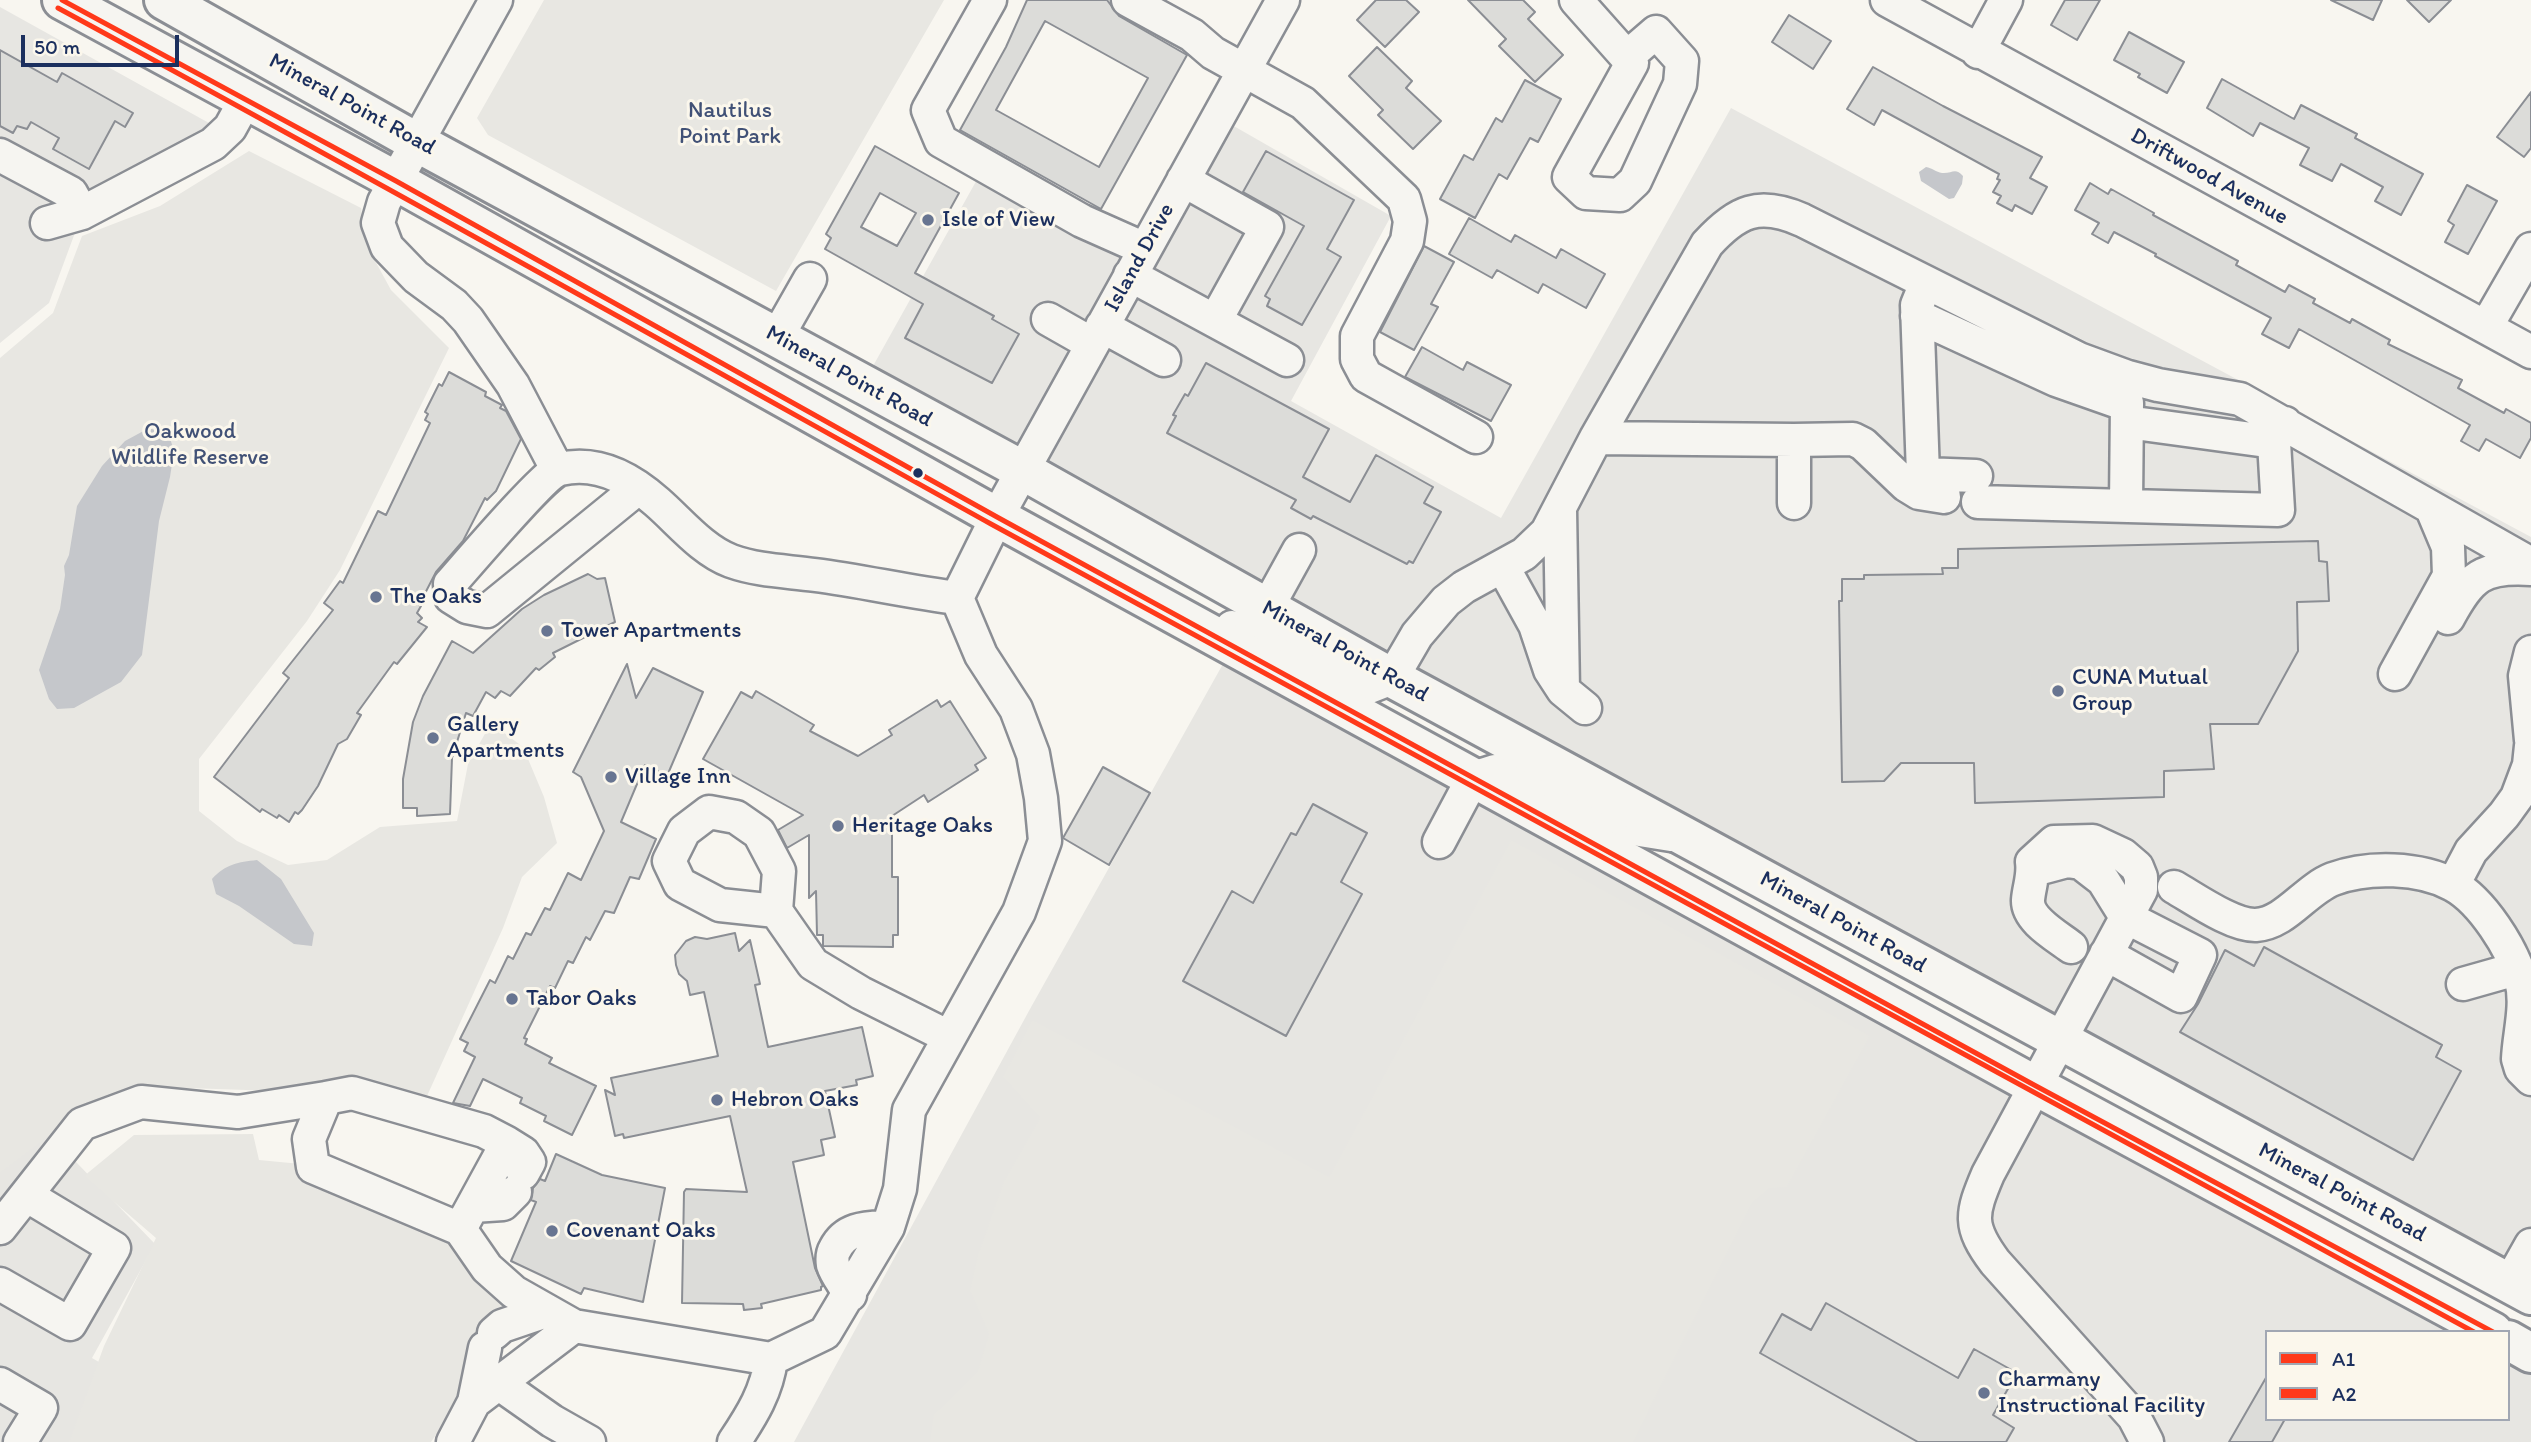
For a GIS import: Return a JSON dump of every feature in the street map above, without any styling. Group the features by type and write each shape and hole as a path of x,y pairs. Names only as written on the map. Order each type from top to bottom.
{"main road":[{"name":"Mineral Point Road","path":"62,0 396,181 997,517 2036,1086 2489,1330"},
{"name":"Mineral Point Road","path":"164,0 418,142 1022,470 1392,678 2520,1289"},
{"path":"2510,1341 2531,1353"}],"street":[{"path":"496,0 396,181 378,223 387,247 416,277 454,305 468,320 513,385 557,469"},
{"path":"990,0 928,110 941,141 1082,221 1215,321 1287,360"},
{"path":"1128,0 1192,35 1213,53 1303,103 1404,199 1410,221 1408,241 1357,336 1357,359 1366,376 1476,437"},
{"name":"Island Drive","path":"957,598 1022,470 1283,0"},
{"path":"1576,0 1632,63 1569,177 1586,193 1620,195 1635,181 1680,84 1682,61 1656,32 1627,57"},
{"name":"Driftwood Avenue","path":"1887,0 2531,352"},
{"path":"1978,52 2006,0"},
{"path":"47,223 82,213 213,144 230,128 246,99"},
{"path":"0,155 71,193 82,213"},
{"path":"1183,180 1266,227 1215,321"},
{"path":"1151,600 1217,620 1349,681 1369,687 1392,678 1418,635 1446,601 1464,587 1524,554 1547,532 1707,244 1737,217 1755,211 1785,213 2079,359 2127,401 2240,399 2280,432 2432,509 2531,564"},
{"path":"2486,327 2531,249"},
{"path":"777,337 810,279"},
{"path":"1926,283 1917,305 1923,474 1977,489 2126,505 2278,510 2280,432"},
{"path":"1917,316 2056,380 2127,401 2280,432"},
{"path":"1048,319 1164,360"},
{"path":"2126,505 2127,401"},
{"path":"1597,439 1853,439 1863,444 1906,485 1919,493 1944,497"},
{"path":"1794,440 1794,503"},
{"path":"507,1143 467,1217 487,1268 514,1292 573,1326 771,1359 825,1333 888,1227 900,1189 909,1110 1019,912 1045,841 1033,754 1016,709 981,655 957,598 814,575 772,572 729,560 692,535 655,500 638,488 619,475 591,466 557,469 450,584 451,597 467,607 487,611 638,488"},
{"path":"1503,567 1535,625 1550,670 1574,699 1560,506"},
{"path":"2432,509 2448,547 2449,576 2404,678 2469,584 2487,572 2531,569"},
{"path":"1268,608 1299,550"},
{"path":"2531,652 2525,677 2531,740"},
{"path":"2453,886 2471,850 2504,815 2524,803 2531,746"},
{"path":"1439,842 1474,778 1495,771 1507,772 1621,827 1686,837"},
{"path":"2071,947 2031,915 2028,903 2032,862 2054,842 2077,852 2081,863 2103,880 2129,912 2200,955 2180,996 2106,954"},
{"path":"2174,887 2237,922 2253,925 2272,923 2313,890 2333,879 2360,873 2419,873 2453,886 2486,917 2510,953 2524,998 2518,1059 2521,1069 2531,1079"},
{"path":"776,911 813,964 861,993 949,1037"},
{"path":"2129,912 1988,1174 1977,1199 1973,1222 1980,1242 1995,1262 2133,1417 2147,1442"},
{"path":"2463,984 2516,969"},
{"path":"0,1228 82,1124 141,1102 238,1112 352,1093 484,1131 523,1153 529,1162 503,1204 467,1217 313,1167 309,1139 326,1098"},
{"path":"0,1284 70,1324 114,1248 26,1195"},
{"path":"2520,1289 2531,1245"},
{"path":"486,1392 489,1340 502,1326 546,1311"},
{"path":"453,1442 486,1392 573,1326"},
{"path":"734,1442 758,1406 771,1359"},
{"path":"0,1384 41,1408 20,1442"},
{"path":"486,1392 552,1421 589,1442"}],"shaded area":[{"path":"0,7 236,138 76,230 49,303 0,343"},
{"path":"1731,108 2531,537 2531,1295 863,384 979,176 1136,265 1218,117 1391,216 1291,401 1501,518"},
{"path":"1926,167 1942,173 1958,172 1963,176 1962,184 1954,198 1949,199 1921,181 1919,172"},
{"path":"149,428 169,435 174,451 159,521 142,655 121,682 74,708 57,709 49,699 39,670 60,609 64,566 69,555 77,506 102,466 125,441"},
{"path":"1233,646 2489,1330 2265,1330 2265,1421 2510,1421 2510,1341 2531,1353 2531,1442 794,1442 1030,1009"},
{"path":"257,860 281,879 314,933 312,946 294,944 239,906 216,894 212,879 217,874 233,865"},
{"path":"0,1083 155,1244 92,1358 238,1442 0,1442"}],"green space":[{"name":"Nautilus Point Park","path":"544,0 944,0 776,291 488,135 477,118"},
{"name":"Oakwood Wildlife Reserve","path":"249,151 361,208 367,246 391,290 449,348 340,570 307,621 199,759 199,811 237,841 288,865 327,860 380,827 457,821 468,764 491,723 523,747 544,797 557,843 522,877 503,928 427,1096 186,1088 90,1105 0,1173 0,358 53,313 82,236 160,206"},
{"path":"1511,840 1870,1036 1787,1187 1770,1188 1752,1203 1633,1442 930,1442 934,1414 978,1371 989,1334 970,1291 978,1255 1004,1181 1040,1118 1003,1077 1032,1020 1329,1177"},
{"path":"253,1134 259,1160 353,1169 429,1203 471,1270 515,1318 431,1442 69,1442 104,1346 156,1238 84,1176 134,1135"}],"building":[{"path":"1027,0 1107,0 1119,16 1187,55 1101,209 960,130 1006,47","holes":["1045,21 1148,78 1099,167 996,110"]},
{"path":"1376,0 1406,0 1419,12 1385,47 1357,20"},
{"path":"1468,0 1523,0 1535,12 1528,19 1563,55 1535,82 1499,46 1506,39"},
{"path":"2065,0 2100,0 2077,40 2051,25"},
{"path":"2331,0 2382,0 2373,20"},
{"path":"2407,0 2451,0 2429,22"},
{"path":"1789,15 1831,41 1813,69 1772,42"},
{"path":"2129,32 2184,62 2167,93 2114,60"},
{"path":"1377,47 1412,81 1406,88 1441,121 1413,149 1378,115 1383,110 1349,76"},
{"path":"0,50 57,82 62,73 133,113 125,127 115,121 89,169 53,149 59,138 31,122 27,129 17,126 13,133 0,126"},
{"path":"1873,67 2042,157 2030,178 2047,187 2032,214 2015,205 2012,211 1997,203 2001,196 1993,192 2000,180 1997,179 1999,174 1882,110 1874,125 1847,109"},
{"path":"2222,79 2294,119 2301,105 2357,134 2355,138 2423,174 2401,215 2375,201 2383,187 2341,164 2332,181 2300,165 2309,148 2260,123 2253,136 2207,108"},
{"path":"1525,80 1561,99 1538,142 1530,138 1507,179 1499,174 1475,218 1440,199 1464,155 1473,160 1496,118 1502,122"},
{"path":"2531,92 2531,148 2524,157 2497,137"},
{"path":"875,146 959,193 915,273 994,316 992,319 1019,334 992,383 905,338 923,304 825,249 831,238 826,234","holes":["880,193 916,213 897,246 861,227"]},
{"path":"1266,151 1354,200 1327,249 1341,257 1302,325 1267,306 1270,299 1265,296 1304,226 1243,192"},
{"path":"2090,183 2108,194 2111,189 2154,213 2153,215 2238,261 2236,265 2285,292 2289,285 2315,299 2313,303 2350,323 2352,319 2390,340 2388,344 2462,380 2458,388 2504,413 2506,409 2531,423 2531,438 2520,458 2486,439 2479,451 2461,441 2470,425 2299,329 2289,348 2262,334 2271,318 2114,232 2108,243 2092,234 2099,223 2075,210"},
{"path":"2467,185 2497,201 2468,254 2445,242 2454,225 2448,221"},
{"path":"1469,218 1511,242 1515,235 1556,258 1561,249 1605,274 1586,308 1543,284 1538,293 1497,270 1492,278 1449,254"},
{"path":"1424,246 1454,262 1431,304 1438,307 1414,350 1380,332"},
{"path":"1422,347 1463,370 1467,362 1511,385 1491,421 1405,377"},
{"path":"1206,363 1329,429 1303,477 1350,502 1376,455 1433,487 1424,503 1441,512 1413,563 1409,561 1407,564 1313,516 1311,519 1291,508 1296,500 1167,433 1176,416 1173,415 1185,394 1188,396"},
{"name":"The Oaks","path":"449,372 486,392 485,396 502,405 500,408 506,411 521,439 496,491 487,500 485,498 463,541 436,572 419,605 421,606 417,613 422,618 418,622 427,627 397,664 394,662 357,713 361,715 347,739 338,744 318,786 302,810 298,814 295,812 289,822 262,809 260,812 214,777 289,678 283,673 333,610 324,603 340,581 343,583 378,511 386,515 430,423 425,420 428,414 425,412 439,384 442,386"},
{"name":"CUNA Mutual Group","path":"2318,541 2319,561 2327,562 2329,601 2297,602 2298,651 2258,724 2210,724 2214,769 2164,771 2164,797 1975,803 1974,763 1901,763 1884,781 1842,782 1839,601 1842,601 1842,579 1864,579 1864,575 1943,574 1942,568 1958,568 1958,549"},
{"path":"588,574 597,579 605,578 615,622 553,653 555,657 539,670 536,668 510,696 501,691 495,698 486,692 473,716 466,713 452,758 450,814 417,816 417,808 403,808 403,779 413,722 423,696 452,641 473,653 522,609"},
{"path":"627,664 636,698 653,668 703,692 667,776 645,765 621,822 656,839 639,879 630,877 614,913 605,911 590,940 586,937 573,963 568,961 555,988 550,986 524,1038 527,1039 525,1044 552,1058 549,1063 596,1086 572,1135 544,1121 546,1116 520,1103 522,1098 483,1079 470,1106 453,1103 475,1057 464,1051 468,1043 460,1039 490,980 495,983 508,956 513,959 526,933 531,935 545,908 550,910 568,873 581,880 604,831 581,777 573,772"},
{"name":"Heritage Oaks","path":"756,691 814,725 810,731 858,756 892,735 889,730 937,700 941,707 950,701 986,758 975,765 978,770 928,802 924,795 892,816 892,877 898,877 898,935 893,935 893,947 823,946 823,935 817,935 816,891 809,898 809,835 787,848 778,830 803,815 703,759 741,692 752,698"},
{"path":"1103,767 1150,793 1109,865 1063,838"},
{"path":"1313,804 1367,833 1341,882 1362,894 1286,1036 1183,981 1232,891 1253,903 1291,833 1296,835"},
{"path":"735,933 739,951 750,940 760,984 755,985 768,1047 862,1027 873,1076 856,1080 857,1085 825,1091 835,1137 821,1140 824,1155 793,1162 815,1268 823,1286 821,1290 761,1304 762,1308 744,1310 743,1304 682,1303 684,1192 686,1189 747,1192 730,1116 624,1138 623,1134 615,1136 605,1090 615,1095 611,1078 718,1056 704,992 690,995 687,981 679,974 675,955 686,941 695,937 707,939"},
{"path":"2264,947 2442,1045 2436,1057 2461,1071 2413,1160 2180,1032 2198,1004 2225,950 2254,966"},
{"path":"556,1154 602,1175 665,1188 643,1302 584,1288 581,1294 511,1261 536,1202 531,1200 533,1188 540,1179 545,1181"},
{"path":"1826,1303 1958,1378 1974,1349 2017,1373 1993,1415 2014,1428 2006,1442 1918,1442 1760,1353 1782,1314 1811,1330"},
{"path":"2265,1379 2265,1421 2284,1421 2272,1442 2229,1442"}],"transit line":[{"name":"A1","path":"62,0 396,181 997,517 2036,1086 2489,1330"},
{"name":"A2","path":"58,8 1361,728 2470,1330"}],"place":[{"name":"Isle of View","path":"928,220"},
{"name":"The Oaks","path":"376,597"},
{"name":"Tower Apartments","path":"547,631"},
{"name":"CUNA Mutual Group","path":"2058,691"},
{"name":"Gallery Apartments","path":"433,738"},
{"name":"Village Inn","path":"611,777"},
{"name":"Heritage Oaks","path":"838,826"},
{"name":"Tabor Oaks","path":"512,999"},
{"name":"Hebron Oaks","path":"717,1100"},
{"name":"Covenant Oaks","path":"552,1231"},
{"name":"Charmany Instructional Facility","path":"1984,1393"}]}
